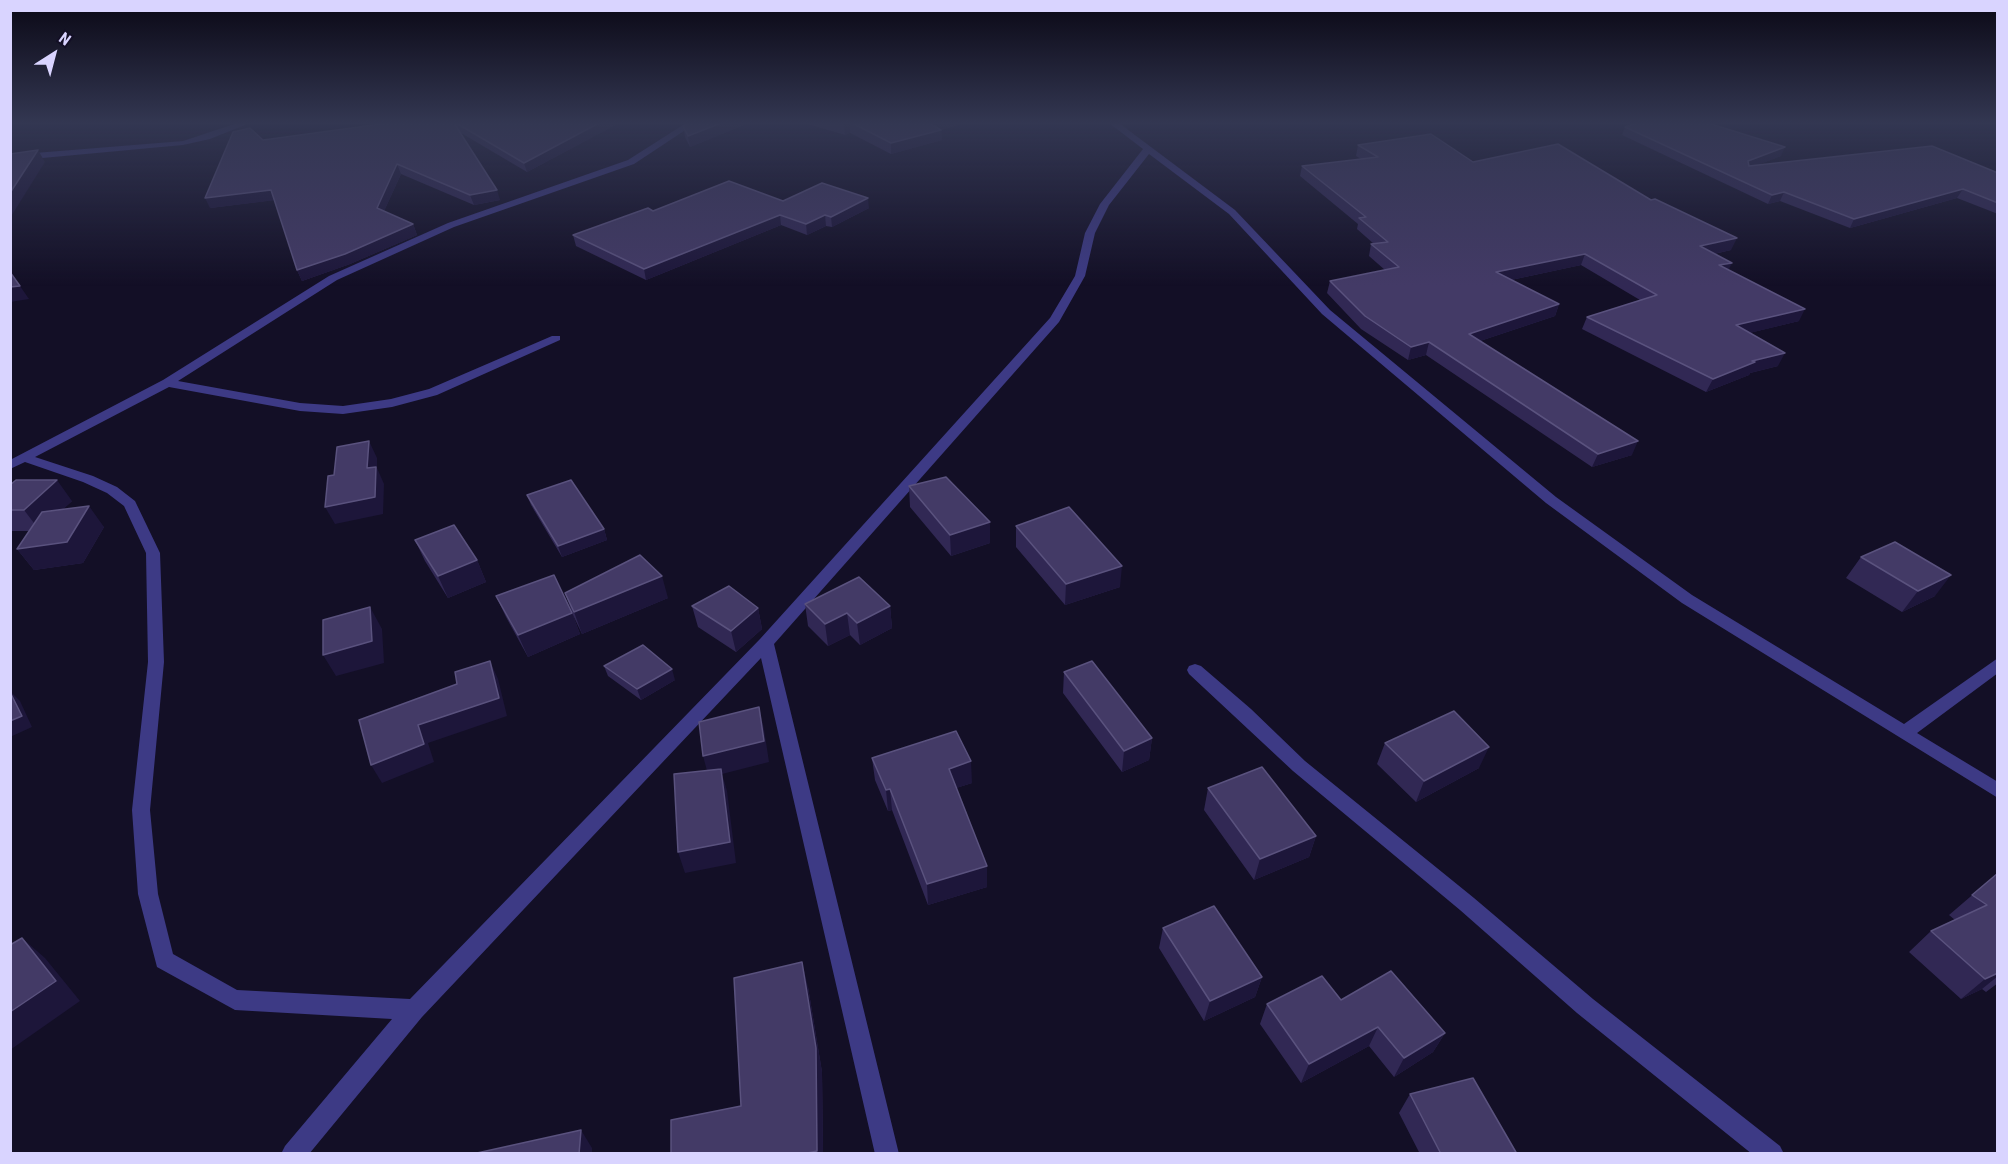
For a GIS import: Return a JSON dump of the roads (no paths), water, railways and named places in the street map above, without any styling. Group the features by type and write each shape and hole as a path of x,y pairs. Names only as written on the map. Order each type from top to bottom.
{"street":[{"path":"17,461 167,383 333,278 451,225 587,177"},
{"path":"293,1154 414,1010 766,643 1055,320 1080,276 1090,233 1105,204 1126,177"},
{"path":"1184,177 1232,212 1326,312 1551,500 1686,599 1998,790"},
{"path":"167,383 300,407 343,410 392,403 433,392 556,338"},
{"path":"17,461 88,479 121,497 130,504 153,553 156,662 141,810 148,894 164,960 235,1000 414,1010"},
{"path":"766,643 887,1154"},
{"path":"1904,733 1998,664"},
{"path":"1195,670 1299,766 1458,897 1585,1006 1772,1154"}]}
